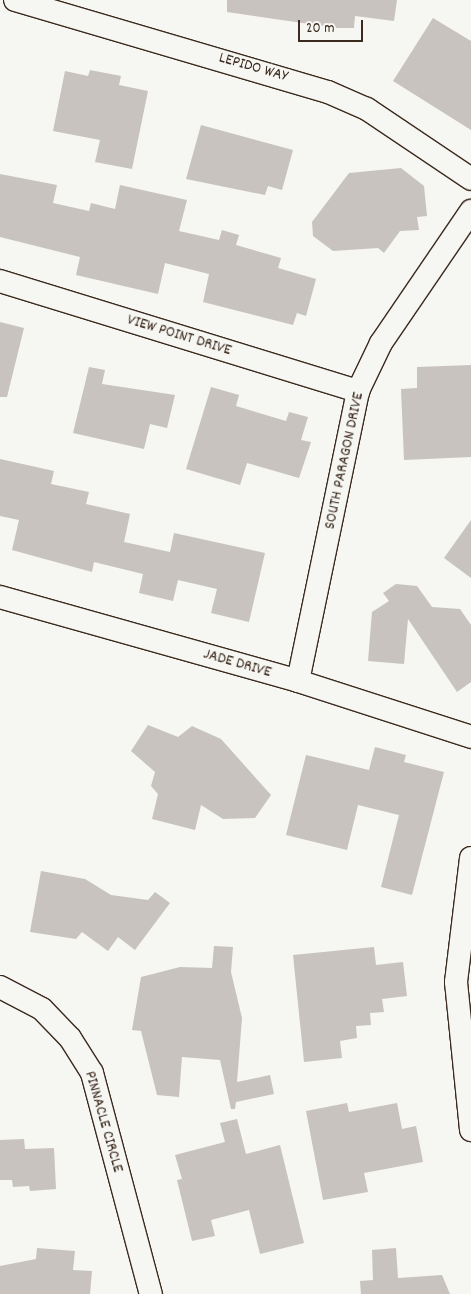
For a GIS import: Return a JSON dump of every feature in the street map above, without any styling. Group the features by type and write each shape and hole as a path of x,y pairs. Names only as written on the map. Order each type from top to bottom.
{"street":[{"name":"LEPIDO WAY","path":"16,0 328,92 368,109 471,179"},
{"name":"SOUTH PARAGON DRIVE","path":"298,681 358,391 380,343 471,211"},
{"name":"VIEW POINT DRIVE","path":"0,281 358,391"},
{"name":"JADE DRIVE","path":"0,597 298,681 471,738"},
{"path":"471,858 456,982 471,1130"},
{"name":"PINNACLE CIRCLE","path":"0,987 42,1009 70,1038 92,1073 151,1294"}],"building":[{"path":"227,0 397,0 394,21 355,16 354,28 337,28 227,12"},
{"path":"433,18 471,41 471,130 393,81"},
{"path":"90,70 121,76 119,85 148,91 132,169 95,162 100,140 53,131 65,71 88,76"},
{"path":"201,125 293,150 282,190 268,186 265,195 186,179"},
{"path":"401,168 424,186 427,216 417,217 419,230 400,231 384,253 378,248 333,251 313,236 312,222 349,173"},
{"path":"0,174 57,185 53,203 89,211 91,203 115,209 120,185 187,200 179,231 219,240 222,230 239,235 236,245 281,258 278,268 316,279 306,316 297,313 293,325 203,302 209,274 165,263 158,294 76,275 80,257 0,237"},
{"path":"0,322 24,328 7,397 0,397"},
{"path":"471,365 471,457 404,460 401,389 417,388 417,367"},
{"path":"89,367 105,370 102,384 175,395 167,428 150,424 144,449 73,433"},
{"path":"211,387 239,395 236,406 286,421 289,412 308,417 301,440 311,442 299,478 247,463 240,485 186,469"},
{"path":"0,459 54,471 51,484 89,492 86,504 130,514 124,542 170,552 174,533 265,553 249,622 211,613 217,589 178,580 173,601 139,593 143,574 94,562 92,572 12,550 19,520 0,516"},
{"path":"471,520 471,578 444,558"},
{"path":"396,584 417,586 432,607 460,609 471,625 471,682 457,692 408,619 404,664 368,661 372,612 389,601 383,593"},
{"path":"148,725 178,737 192,726 221,739 271,795 255,818 223,819 201,805 195,830 152,819 158,794 151,786 155,772 131,751"},
{"path":"375,747 406,755 404,762 444,772 412,895 381,887 399,815 358,805 347,850 286,835 306,755 369,770"},
{"path":"41,871 85,879 111,895 148,900 155,892 170,903 135,950 118,937 108,951 82,932 76,939 30,932"},
{"path":"214,946 233,947 231,972 242,1018 237,1082 270,1075 274,1094 236,1102 235,1109 231,1109 220,1060 182,1057 179,1097 157,1095 141,1031 132,1030 141,977 180,967 212,968"},
{"path":"374,947 376,965 403,962 407,996 382,999 384,1012 370,1013 371,1025 356,1026 357,1038 340,1041 342,1058 304,1062 293,955"},
{"path":"347,1103 349,1112 397,1103 402,1129 416,1126 423,1162 364,1173 368,1192 323,1200 306,1111"},
{"path":"237,1119 246,1154 280,1145 304,1243 260,1254 249,1210 211,1220 215,1236 192,1241 177,1180 182,1179 175,1155 225,1142 220,1123"},
{"path":"24,1139 25,1149 54,1148 56,1189 30,1191 29,1186 13,1187 12,1180 0,1180 0,1140"},
{"path":"37,1248 75,1251 73,1270 92,1271 90,1294 0,1294 0,1266 36,1259"},
{"path":"396,1248 398,1278 442,1275 450,1294 361,1294 360,1281 373,1280 372,1250"}]}
